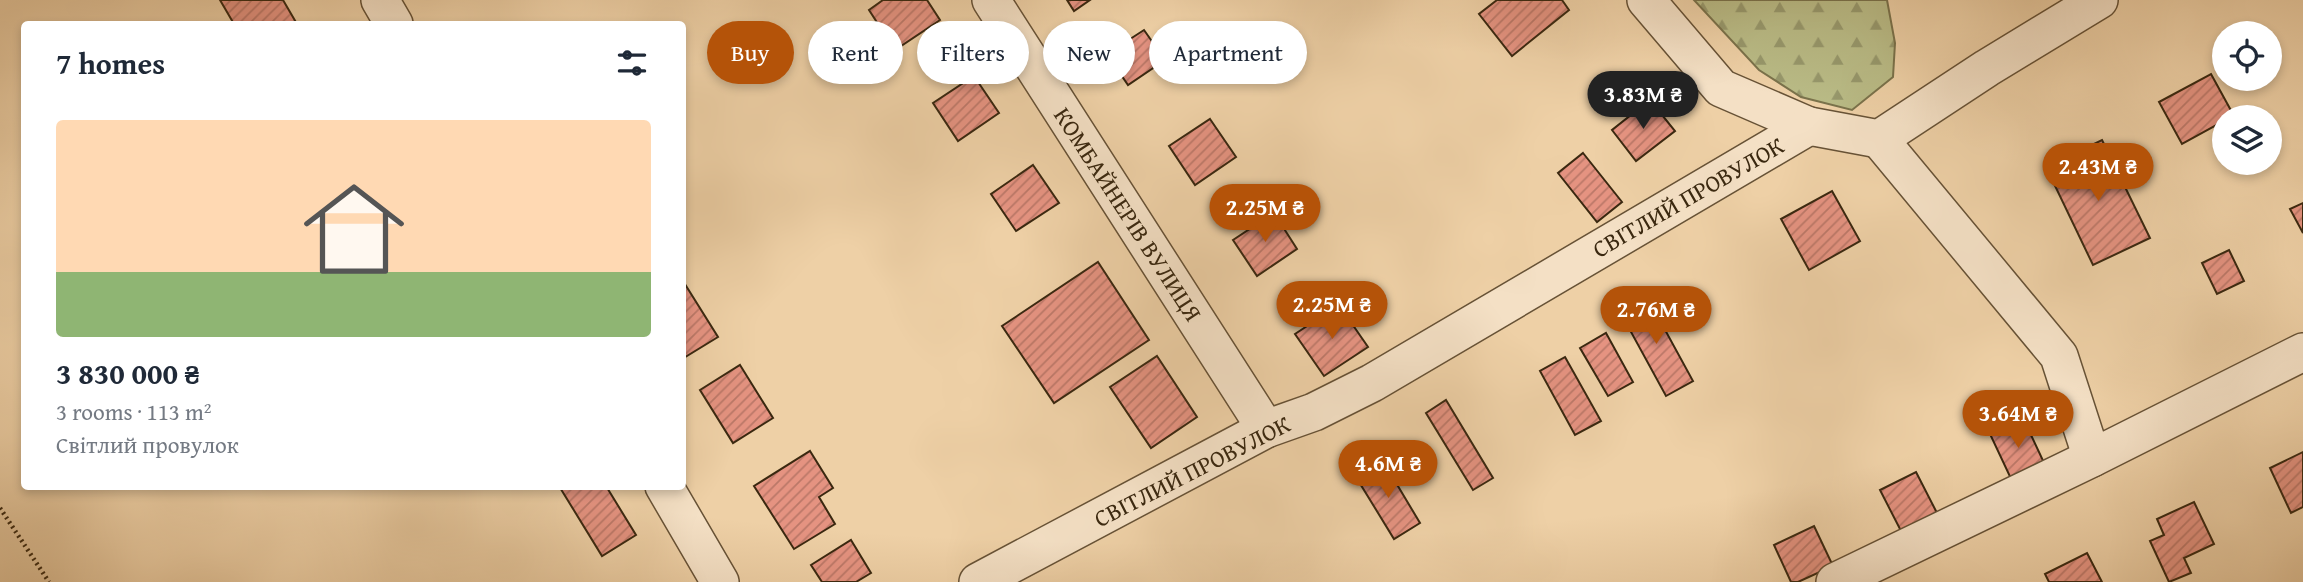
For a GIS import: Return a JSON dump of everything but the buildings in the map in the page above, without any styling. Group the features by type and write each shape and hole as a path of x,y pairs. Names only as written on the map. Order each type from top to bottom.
{"street":[{"path":"380,0 392,21"},
{"name":"КОМБАЙНЕРІВ ВУЛИЦЯ","path":"990,0 1266,429"},
{"path":"1646,0 1721,88 1809,126"},
{"path":"2092,458 2059,356 1879,139 1987,68 2099,0"},
{"name":"СВІТЛИЙ ПРОВУЛОК","path":"978,582 1266,429 1314,412 1372,383 1809,126 1879,139"},
{"path":"1835,582 2303,352"},
{"path":"666,490 720,582"}],"path":[{"path":"0,509 49,582"}],"green space":[{"path":"1694,0 1887,0 1895,43 1893,77 1852,110 1801,97 1759,70"}]}
